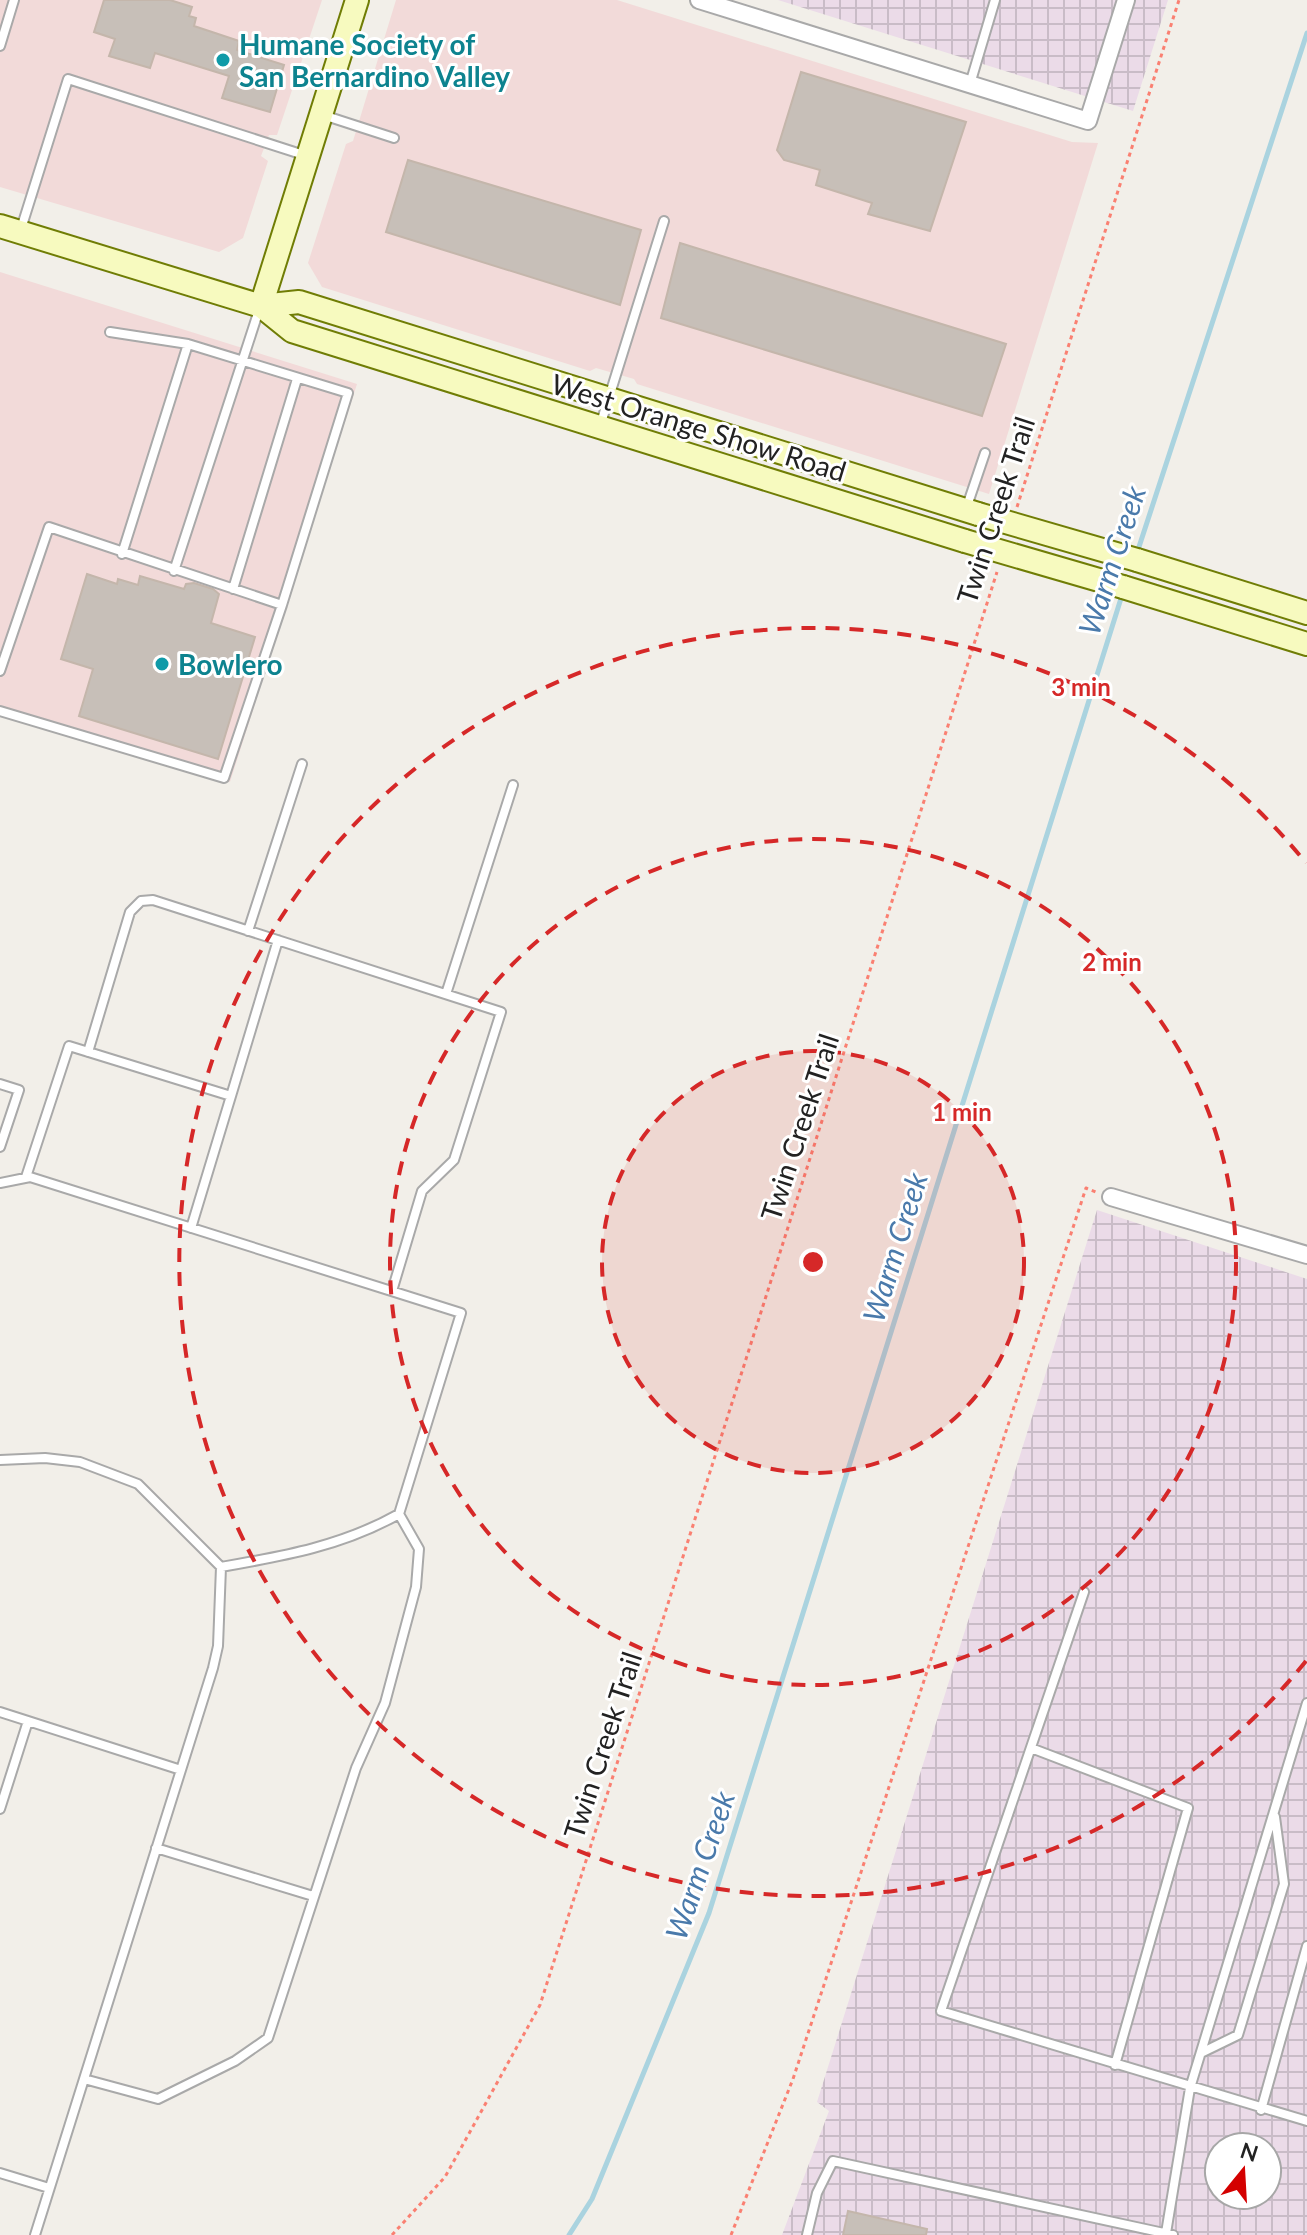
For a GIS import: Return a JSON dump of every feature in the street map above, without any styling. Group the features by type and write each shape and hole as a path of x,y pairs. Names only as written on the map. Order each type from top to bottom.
{"main road":[{"path":"261,306 357,0"},
{"name":"West Orange Show Road","path":"10,229 261,306 292,331 1297,641"},
{"name":"West Orange Show Road","path":"261,306 299,302 1304,612"}],"street":[{"path":"699,0 1088,121 1126,0"},
{"path":"1111,1197 1307,1255"}],"lane":[{"path":"0,46 14,0"},
{"path":"969,84 995,0"},
{"path":"10,229 68,79 308,156"},
{"path":"321,114 394,138"},
{"path":"599,427 664,221"},
{"path":"174,571 261,306"},
{"path":"0,711 224,778 348,393 188,344 110,332"},
{"path":"122,554 188,344"},
{"path":"233,589 297,379"},
{"path":"972,512 985,453"},
{"path":"0,671 49,527 122,554 282,605"},
{"path":"248,931 302,764"},
{"path":"446,994 513,785"},
{"path":"88,1052 130,912 141,901 153,900 501,1012 454,1160 422,1191 392,1291"},
{"path":"191,1228 278,940"},
{"path":"26,1177 69,1046 231,1096"},
{"path":"0,1084 19,1090 0,1147"},
{"path":"0,1183 26,1177 461,1313 399,1514 346,1541 306,1552 221,1567"},
{"path":"0,1460 45,1458 80,1462 138,1484 221,1567 218,1646 35,2235"},
{"path":"84,2079 158,2099 235,2061 268,2038 356,1768 385,1703 416,1587 419,1549 399,1514"},
{"path":"1084,1592 941,2011 1261,2110 1307,2121"},
{"path":"807,2235 817,2193 833,2161 1169,2234 1190,2088 1307,1703"},
{"path":"0,1712 181,1770"},
{"path":"0,1809 28,1721"},
{"path":"1031,1748 1188,1808 1115,2065"},
{"path":"1201,2053 1238,2035 1275,1921 1284,1884 1274,1813"},
{"path":"156,1848 313,1896"},
{"path":"1261,2110 1307,1946"},
{"path":"0,2173 49,2188"}],"path":[{"name":"Twin Creek Trail","path":"1014,516 1179,0"},
{"name":"Twin Creek Trail","path":"392,2235 445,2177 540,2005 1000,562"},
{"path":"731,2235 793,2079 1086,1188 1111,1197"}],"shaded area":[{"path":"0,0 322,0 277,135 269,135 261,156 268,161 243,238 219,252 0,187"},
{"path":"396,0 617,0 1072,142 1098,143 989,494 637,384 634,379 596,368 590,371 322,287 308,263 346,144 353,141"},
{"path":"778,0 1168,0 1133,111"},
{"path":"0,272 357,384 230,782 0,712"},
{"path":"1097,1210 1307,1279 1307,2235 782,2235 829,2111 817,2102"}],"building":[{"name":"Humane Society of San Bernardino Valley","path":"104,0 170,0 192,7 189,16 196,18 194,26 239,41 237,50 284,65 270,112 222,98 229,76 155,53 150,68 109,56 115,39 94,32"},
{"path":"801,72 966,122 930,231 868,214 872,203 816,185 820,170 784,160 777,150"},
{"path":"408,160 641,230 620,305 386,232"},
{"path":"680,243 1006,344 982,416 661,318"},
{"name":"Bowlero","path":"87,574 117,584 118,579 138,585 140,576 184,589 186,584 194,583 213,589 219,594 211,623 255,637 218,759 79,716 93,669 61,659"},
{"path":"848,2211 927,2229 926,2235 843,2235"}],"waterway":[{"name":"Warm Creek","path":"1137,553 1307,33"},
{"name":"Warm Creek","path":"569,2235 592,2199 709,1913 1123,592"}],"place":[{"name":"Humane Society of San Bernardino Valley","path":"223,60"},
{"name":"Bowlero","path":"162,664"}]}
